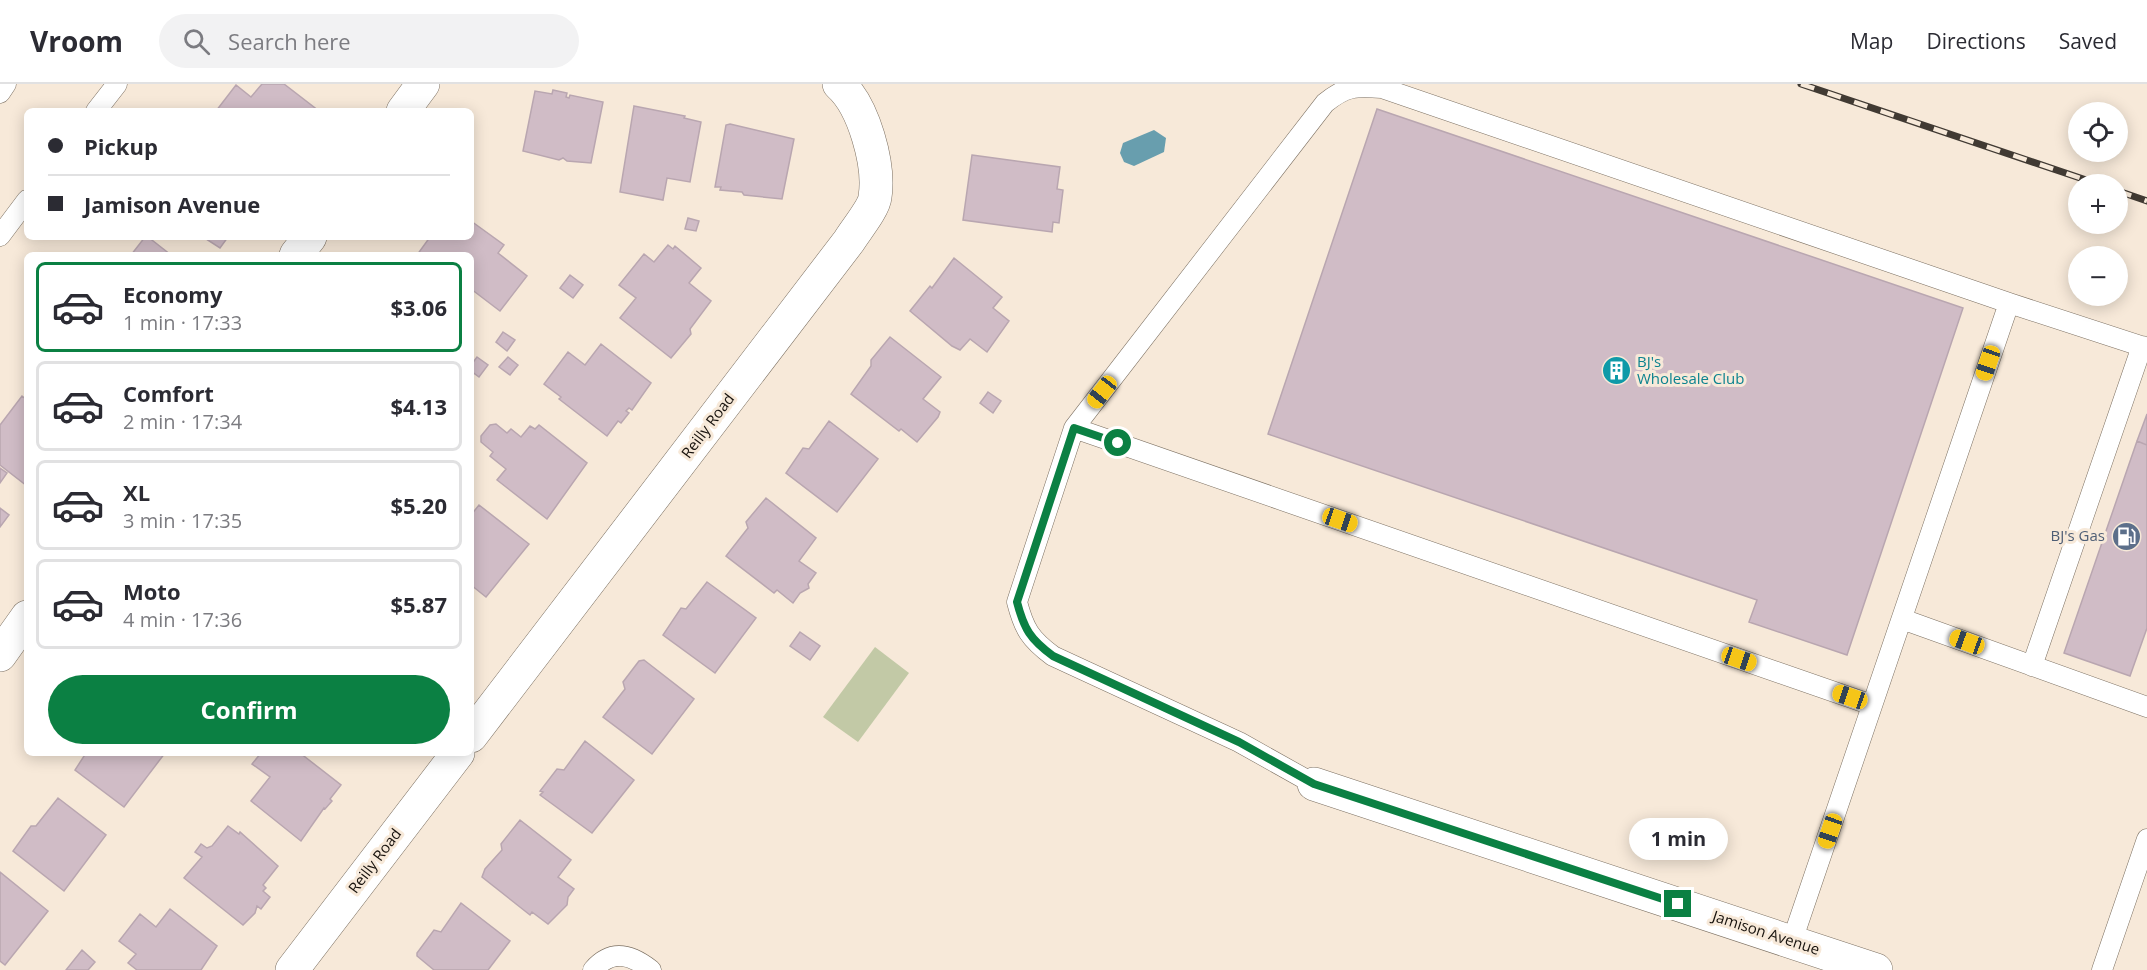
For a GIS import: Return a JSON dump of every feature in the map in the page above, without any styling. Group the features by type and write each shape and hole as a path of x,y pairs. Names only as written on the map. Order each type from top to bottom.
{"street":[{"path":"405,108 423,84"},
{"name":"Reilly Road","path":"474,732 849,242 876,199 871,142 845,89"},
{"path":"0,655 24,621"},
{"name":"Reilly Road","path":"292,970 456,756"},
{"name":"Jamison Avenue","path":"1314,784 1876,970"}],"lane":[{"path":"0,93 6,84"},
{"path":"98,108 117,84"},
{"path":"1314,784 1239,742 1053,656 1034,642 1023,625 1017,602 1074,428 1325,103 1339,91 1356,86 1382,88 2144,347 2032,666"},
{"path":"0,236 6,214 24,202"},
{"path":"1792,941 2009,303"},
{"path":"1074,428 1872,705"},
{"path":"1902,619 2147,707"},
{"path":"2102,970 2147,839"},
{"path":"593,970 598,965 620,955 636,958 651,970"}],"green space":[{"path":"875,647 909,673 858,742 823,717"}],"water":[{"path":"1154,130 1166,138 1164,152 1134,166 1124,162 1120,153 1123,143"}],"building":[{"path":"262,84 284,84 315,108 218,108 236,85 251,97"},
{"path":"553,90 567,93 566,97 569,98 570,95 603,102 591,163 567,161 563,158 559,160 523,151 535,91 552,94"},
{"path":"634,106 685,116 684,118 701,122 690,182 667,178 663,200 620,192"},
{"name":"BJ's Wholesale Club","path":"1377,109 1963,308 1847,655 1749,622 1757,600 1268,434"},
{"path":"726,125 794,139 782,199 744,195 742,192 720,190 721,187 715,187"},
{"path":"972,155 1060,167 1057,189 1063,190 1059,223 1053,222 1052,232 963,220"},
{"path":"688,218 699,221 696,231 685,229"},
{"path":"474,223 504,245 498,253 527,276 500,311 474,291 474,252 419,252 428,240 474,240"},
{"path":"143,240 152,240 167,252 133,252"},
{"path":"208,240 226,240 220,248"},
{"path":"668,245 673,249 675,246 701,268 689,283 711,301 690,329 691,334 671,358 620,318 636,298 619,285 644,254 654,262"},
{"path":"954,258 1002,297 993,308 1009,321 987,352 970,339 960,350 952,346 910,311 930,286 932,288"},
{"path":"570,275 583,285 573,298 560,288"},
{"path":"503,332 515,340 507,351 496,342"},
{"path":"890,337 941,377 923,399 940,412 917,442 851,394 871,366 871,360"},
{"path":"601,344 651,383 632,410 629,408 626,411 629,413 621,423 618,421 607,436 559,399 561,397 544,384 568,352 585,365"},
{"path":"477,357 488,365 479,377 474,373 474,361"},
{"path":"508,357 518,365 510,375 499,367"},
{"path":"988,392 1001,401 993,413 980,403"},
{"path":"22,396 24,398 24,484 0,465 0,425"},
{"path":"2147,414 2147,445 2137,441"},
{"path":"829,421 878,459 837,512 786,473 803,448 809,449"},
{"path":"496,424 507,433 511,429 521,437 530,426 535,429 539,425 587,463 547,519 497,480 506,469 490,456 493,452 481,442 481,436 490,425"},
{"name":"BJ's Gas","path":"2137,441 2147,445 2147,628 2130,676 2064,653"},
{"path":"0,468 7,473 0,483"},
{"path":"766,498 816,538 799,561 816,573 808,584 809,588 800,593 793,603 777,590 774,593 726,556 748,528 746,522"},
{"path":"479,505 529,544 486,597 474,587 474,511"},
{"path":"0,508 9,515 0,527"},
{"path":"707,582 756,618 715,673 663,635 681,608 686,609"},
{"path":"800,632 820,646 810,660 790,646"},
{"path":"644,660 694,699 652,754 603,717 625,689 623,682 639,661"},
{"path":"585,741 634,780 592,833 540,795 543,792 540,791 557,769 564,770"},
{"path":"84,756 163,756 124,807 75,770"},
{"path":"259,756 304,756 341,785 330,799 332,801 324,808 301,841 251,801 270,777 252,764"},
{"path":"58,798 106,835 64,891 13,851 31,826 36,826"},
{"path":"520,820 571,860 558,877 574,889 568,897 567,905 548,924 532,912 530,915 482,877 485,869 502,850 501,844"},
{"path":"228,826 239,834 240,832 278,866 263,885 266,888 263,891 270,897 261,909 257,906 255,913 243,925 184,878 202,857 195,852 201,844 207,848 212,846"},
{"path":"0,872 48,911 5,965 0,961"},
{"path":"461,903 510,941 488,970 434,970 417,956 417,953 434,930 441,932"},
{"path":"170,909 217,946 201,970 137,970 128,963 136,954 119,941 140,914 156,927"},
{"path":"82,950 95,962 88,970 66,970"}],"railway":[{"path":"1801,84 2068,174"},
{"path":"2128,194 2147,201"}],"place":[{"name":"BJ's Wholesale Club","path":"1616,371"},
{"name":"BJ's Gas","path":"2126,536"}],"route":[{"path":"1118,443 1074,428 1017,602 1023,625 1034,642 1053,656 1239,742 1314,784 1678,904"}]}
